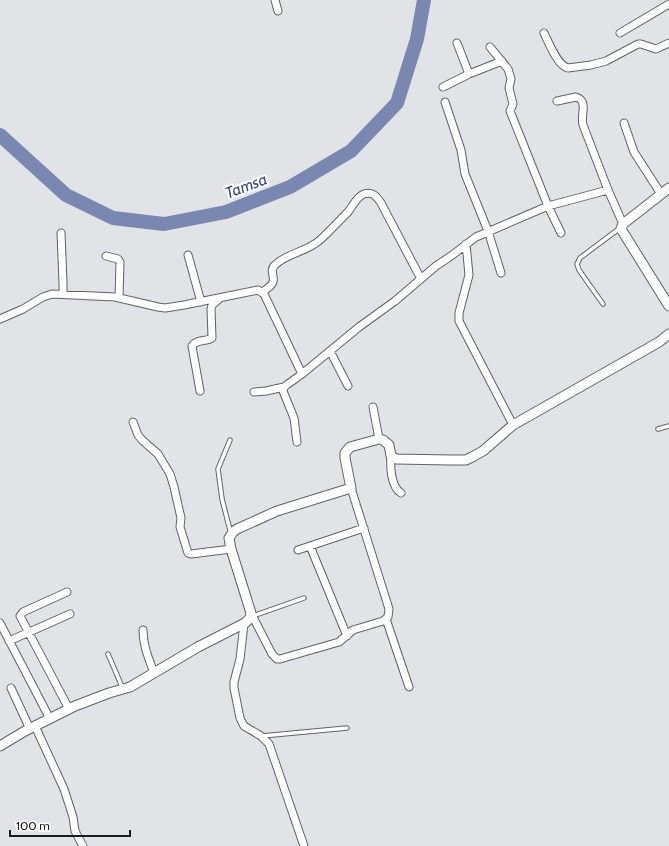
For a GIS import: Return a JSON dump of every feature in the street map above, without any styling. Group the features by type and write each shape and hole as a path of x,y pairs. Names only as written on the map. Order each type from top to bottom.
{"street":[{"path":"275,0 278,11"},
{"path":"620,34 669,4"},
{"path":"544,33 559,62 568,68 591,65 606,61 638,44 656,49 669,43"},
{"path":"456,43 469,74"},
{"path":"490,47 508,68 511,79 509,88 513,104 510,111 548,206 561,233"},
{"path":"443,86 502,61"},
{"path":"557,101 576,97 581,100 584,108 582,118 583,125 622,226 621,231 669,306"},
{"path":"445,102 461,150 465,174 488,231 501,273"},
{"path":"624,122 634,152 661,194"},
{"path":"622,226 669,188"},
{"path":"254,392 284,387 395,301 436,266 466,244 488,231 548,206 608,190"},
{"path":"262,292 272,283 272,270 274,266 286,258 316,243 346,214 357,199 364,194 370,193 374,194 381,203 421,278"},
{"path":"61,233 64,283 63,294"},
{"path":"466,244 470,275 459,313 459,321 513,425"},
{"path":"188,255 201,302"},
{"path":"106,256 118,259 120,262 119,298"},
{"path":"0,319 52,294 108,296 165,308 258,290 262,292 302,374"},
{"path":"200,391 192,346 196,342 209,340 212,338 211,308 219,298"},
{"path":"391,456 401,459 466,460 478,455 513,425 659,342 669,334"},
{"path":"330,351 348,386"},
{"path":"284,387 283,391 294,418 297,442"},
{"path":"373,407 379,439"},
{"path":"133,422 138,435 158,454 170,474 181,518 180,527 188,553 191,554 231,549"},
{"path":"351,488 277,511 237,529 231,535 229,540 231,549 252,615 270,651 277,658 284,658 339,642 356,628 386,619 389,614 389,609 351,488 345,453 350,447 379,439 383,440 389,445 391,472 396,488 401,494"},
{"path":"298,550 364,528"},
{"path":"310,546 347,636"},
{"path":"67,592 21,613 20,617 70,709"},
{"path":"9,641 28,634 70,614"},
{"path":"0,746 70,709 103,695 123,690 198,647 244,624 252,615"},
{"path":"386,619 409,686"},
{"path":"0,623 50,719"},
{"path":"244,624 240,659 234,682 240,718 242,723 247,728 261,736 269,744 304,846"},
{"path":"143,630 145,649 154,672"},
{"path":"11,688 64,789 73,817 75,831 82,846"}],"lane":[{"path":"603,304 579,270 577,264 580,258 622,226"},
{"path":"658,429 669,426"},
{"path":"230,440 218,469 222,499 231,535"},
{"path":"252,615 304,598"},
{"path":"108,654 123,690"},
{"path":"261,736 347,728"}],"waterway":[{"name":"Tamsa","path":"0,135 66,195 113,218 164,224 226,212 290,187 351,151 397,103 417,39 424,0"}]}
